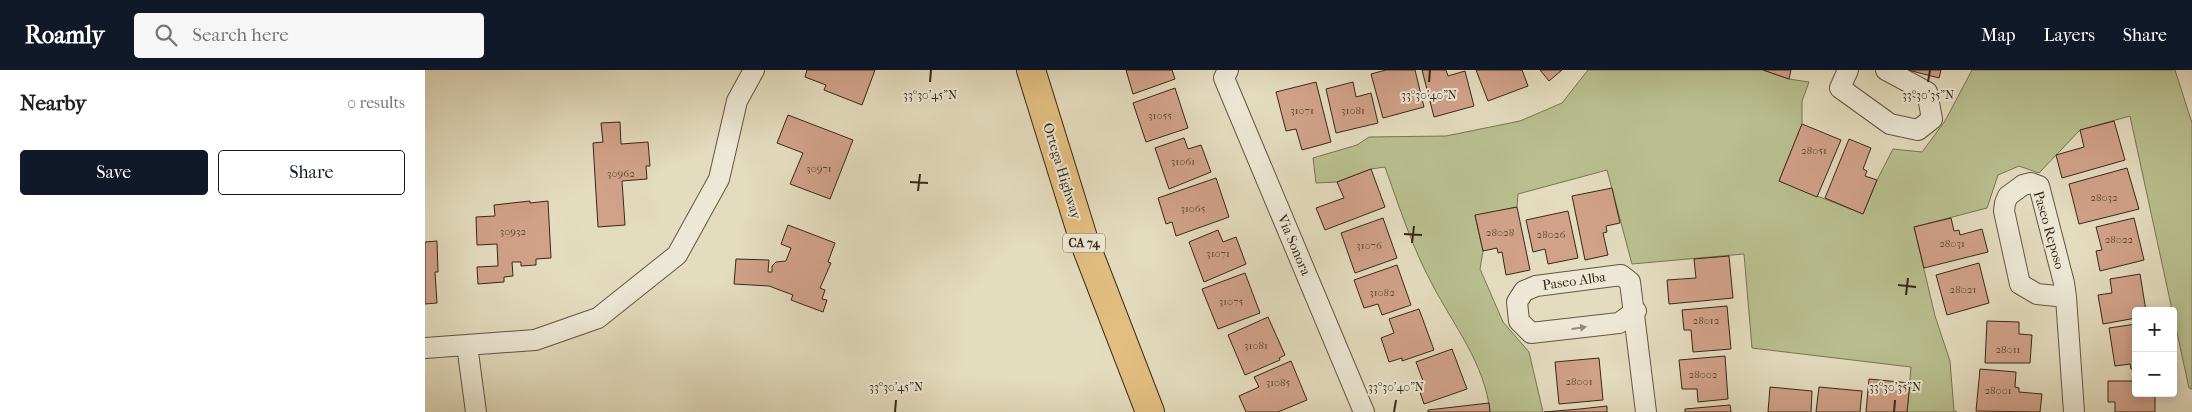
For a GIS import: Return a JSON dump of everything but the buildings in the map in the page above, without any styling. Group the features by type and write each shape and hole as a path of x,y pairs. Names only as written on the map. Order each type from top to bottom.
{"main road":[{"name":"Ortega Highway","path":"1031,70 1083,241 1150,412"}],"street":[{"path":"425,348 535,340 598,318 677,255 719,179 737,101 754,70"},
{"path":"1848,70 1840,88 1890,124 1918,130 1932,119 1927,92 1886,70"},
{"name":"Via Sonora","path":"1226,74 1364,412"},
{"name":"Paseo Reposo","path":"2066,297 2037,294 2019,284 2004,211 2008,196 2023,185 2031,183 2039,186 2064,282 2066,297 2074,412"},
{"name":"Paseo Alba","path":"1635,311 1619,323 1531,333 1519,321 1517,302 1524,291 1536,286 1621,275 1630,282 1635,311 1646,412"},
{"path":"467,345 476,412"}],"green space":[{"path":"1588,70 1763,70 1789,79 1809,82 1802,101 1802,124 1779,181 1863,214 1877,180 1893,149 1922,152 1945,121 1972,70 2175,70 2192,123 2192,389 2189,388 2177,333 2177,307 2171,307 2130,116 2080,130 2039,173 2019,166 1998,175 1987,208 1914,227 1935,316 1950,361 1954,411 1957,412 1907,412 1911,367 1752,348 1744,254 1632,264 1607,170 1518,194 1517,207 1475,216 1483,251 1480,269 1503,322 1529,352 1543,412 1490,412 1487,394 1475,361 1418,256 1385,167 1371,169 1337,182 1316,183 1313,158 1357,145 1369,137 1446,136 1520,121 1562,103"}]}
